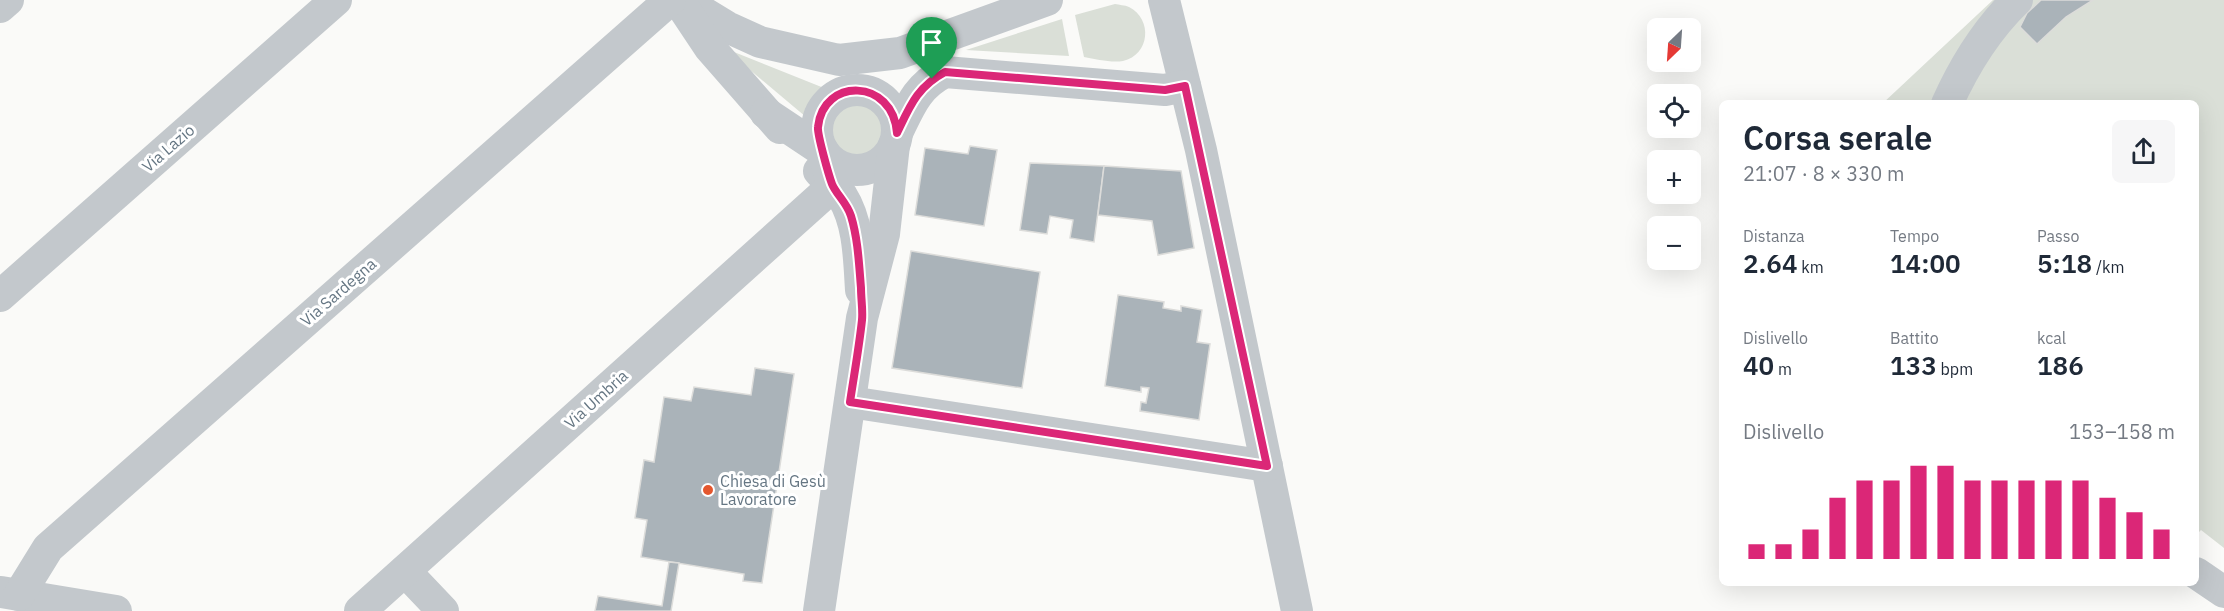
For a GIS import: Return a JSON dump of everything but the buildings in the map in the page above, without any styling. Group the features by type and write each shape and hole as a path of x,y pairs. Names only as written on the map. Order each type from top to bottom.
{"street":[{"path":"0,7 8,0"},
{"name":"Via Lazio","path":"0,296 336,0"},
{"name":"Via Sardegna","path":"9,594 48,548 670,0"},
{"path":"678,0 710,48 841,196 850,214 858,246 862,318"},
{"path":"683,0 760,42 839,60 900,53 1047,0"},
{"path":"1164,0 1185,86 1296,611"},
{"path":"1949,100 1960,74 1981,43 2017,0"},
{"path":"850,91 863,78 900,53"},
{"path":"766,112 824,151 837,164 854,170 867,169 888,156 914,98 932,79 945,72 1165,90 1185,86"},
{"path":"819,611 862,318 884,234 896,139 896,121 891,109 884,100 862,90 850,91 830,100 823,109 817,130 833,186"},
{"name":"Via Umbria","path":"360,611 833,186"},
{"path":"850,402 1267,466"},
{"path":"405,571 443,611"},
{"path":"2199,575 2224,592"},
{"path":"9,594 116,611"}],"shaded area":[{"path":"1993,0 2224,0 2224,548 2201,530 2199,532 2199,100 1886,100"},
{"path":"1115,4 1129,7 1142,20 1145,36 1139,52 1123,61 1084,57 1075,15"},
{"path":"1062,19 1069,56 966,50"},
{"path":"724,48 824,88 810,106 806,117"},
{"path":"858,99 869,101 879,107 885,117 887,128 885,139 879,149 869,155 858,157 847,155 837,149 831,139 829,128 831,117 837,107 847,101"}],"place":[{"name":"Chiesa di Gesù Lavoratore","path":"708,490"}],"route":[{"path":"945,72 1165,90 1185,86 1201,150 1267,466 850,402 862,318 858,246 850,214 833,186 824,151 819,141 817,130 819,119 830,100 840,94 862,90 884,100 896,121 897,133 914,98 932,79 945,72"}]}
